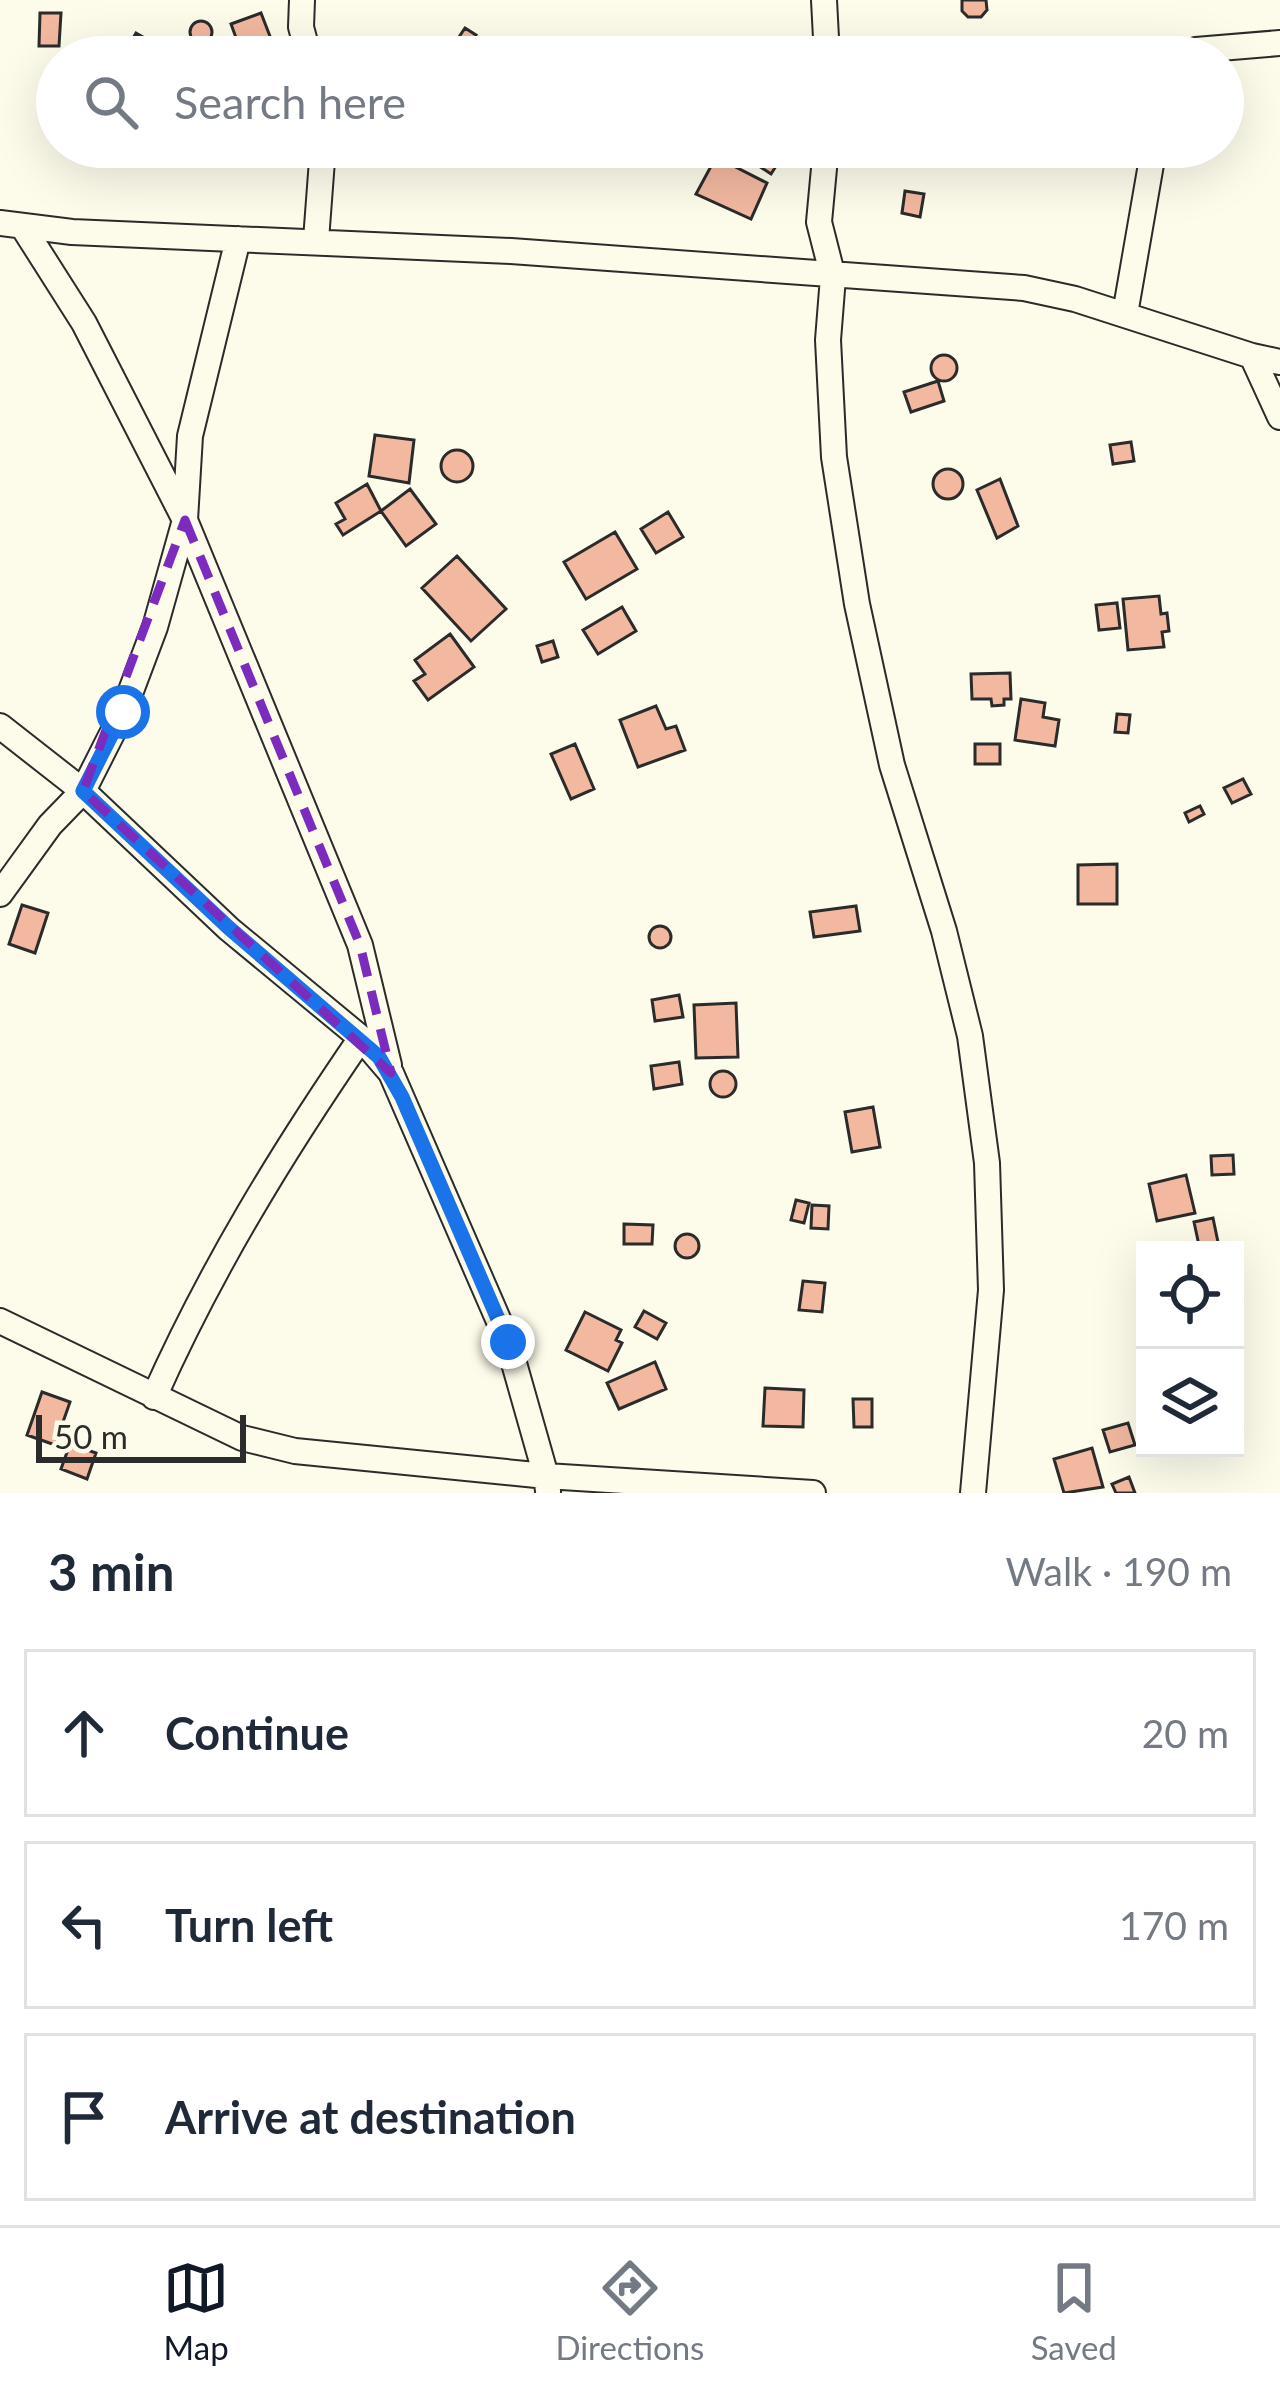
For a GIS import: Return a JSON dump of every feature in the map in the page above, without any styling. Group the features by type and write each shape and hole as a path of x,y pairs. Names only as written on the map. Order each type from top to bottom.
{"street":[{"path":"302,0 303,36"},
{"path":"824,0 826,36"},
{"path":"1244,46 1280,43"},
{"path":"316,240 321,168"},
{"path":"824,168 819,222 833,277 828,340 834,457 857,604 892,765 944,932 970,1036 985,1145 991,1290 973,1493"},
{"path":"1125,314 1150,168"},
{"path":"12,225 316,240 1024,288 1280,362"},
{"path":"12,225 84,322 185,520 360,945 391,1073 508,1342 547,1485"},
{"path":"0,894 50,825 83,791 123,712 155,627 185,520 190,436 238,239"},
{"path":"1252,356 1280,416"},
{"path":"0,726 83,791 229,928 361,1038 391,1073"},
{"path":"154,1396 213,1272 361,1038"},
{"path":"0,1321 242,1438 282,1448 547,1485 813,1493"}],"highlighted area":[{"path":"185,520 360,945 391,1073 83,791"}],"building":[{"path":"962,0 986,0 987,10 981,17 968,17 962,11"},
{"path":"40,13 61,13 60,36 39,36"},
{"path":"261,13 270,36 235,36 231,24"},
{"path":"193,24 209,24 210,36 192,36"},
{"path":"710,168 738,168 767,183 751,219 696,194"},
{"path":"905,191 924,194 920,217 902,213"},
{"path":"944,355 957,368 944,381 931,368"},
{"path":"938,381 944,401 911,412 904,392"},
{"path":"375,435 414,440 409,483 369,476"},
{"path":"1131,442 1134,461 1113,464 1110,445"},
{"path":"457,450 469,454 473,466 469,478 457,482 445,478 441,466 445,454"},
{"path":"948,469 959,473 963,484 959,495 948,499 937,495 933,484 937,473"},
{"path":"1000,479 1018,526 997,538 977,490"},
{"path":"367,484 381,511 343,535 336,524 345,519 336,503"},
{"path":"410,489 436,524 406,546 381,511"},
{"path":"668,512 683,537 656,553 641,529"},
{"path":"615,532 637,569 586,599 564,562"},
{"path":"457,556 506,609 471,641 422,588"},
{"path":"1159,596 1169,631 1162,632 1164,647 1128,650 1123,599"},
{"path":"1117,603 1120,628 1099,630 1096,605"},
{"path":"622,607 636,631 598,654 583,630"},
{"path":"450,634 474,667 428,700 414,681 425,674 415,660"},
{"path":"553,641 558,657 542,662 537,646"},
{"path":"1010,673 1011,699 1004,699 1004,705 972,699 971,674"},
{"path":"1021,699 1045,703 1043,717 1059,720 1055,746 1015,740"},
{"path":"656,706 666,729 676,726 685,750 638,767 620,720"},
{"path":"1117,714 1130,715 1128,733 1115,732"},
{"path":"575,744 594,789 571,799 551,754"},
{"path":"975,744 1000,744 1000,764 975,764"},
{"path":"1243,779 1251,794 1232,803 1224,788"},
{"path":"1200,806 1204,814 1189,822 1185,813"},
{"path":"1117,864 1117,904 1078,904 1078,865"},
{"path":"22,905 48,913 35,953 9,944"},
{"path":"856,906 860,931 814,937 810,912"},
{"path":"660,926 671,937 660,948 649,937"},
{"path":"679,995 683,1017 655,1021 652,1000"},
{"path":"736,1003 738,1057 696,1058 694,1005"},
{"path":"679,1062 682,1084 654,1089 651,1066"},
{"path":"723,1071 736,1084 723,1097 710,1084"},
{"path":"873,1107 880,1147 852,1152 845,1112"},
{"path":"1233,1155 1234,1174 1212,1175 1211,1156"},
{"path":"1186,1175 1195,1213 1157,1221 1149,1184"},
{"path":"796,1200 809,1203 804,1223 791,1220"},
{"path":"812,1205 829,1206 828,1229 811,1228"},
{"path":"1213,1218 1218,1241 1198,1241 1194,1222"},
{"path":"624,1224 653,1225 652,1244 624,1244"},
{"path":"687,1234 699,1246 687,1258 675,1246"},
{"path":"803,1281 825,1283 822,1312 799,1310"},
{"path":"644,1311 666,1323 657,1339 635,1327"},
{"path":"585,1312 621,1330 616,1340 622,1343 608,1371 566,1350"},
{"path":"655,1362 666,1389 619,1409 607,1383"},
{"path":"765,1388 804,1390 803,1427 763,1426"},
{"path":"42,1392 70,1402 55,1445 27,1435"},
{"path":"853,1399 872,1399 872,1427 854,1427"},
{"path":"1128,1423 1135,1445 1110,1452 1103,1430"},
{"path":"70,1444 96,1453 87,1479 61,1469"},
{"path":"1092,1448 1103,1487 1064,1493 1054,1459"},
{"path":"1129,1477 1135,1493 1116,1493 1112,1484"}],"route":[{"path":"123,712 83,791 152,859 379,1057 402,1097 508,1342"}]}
